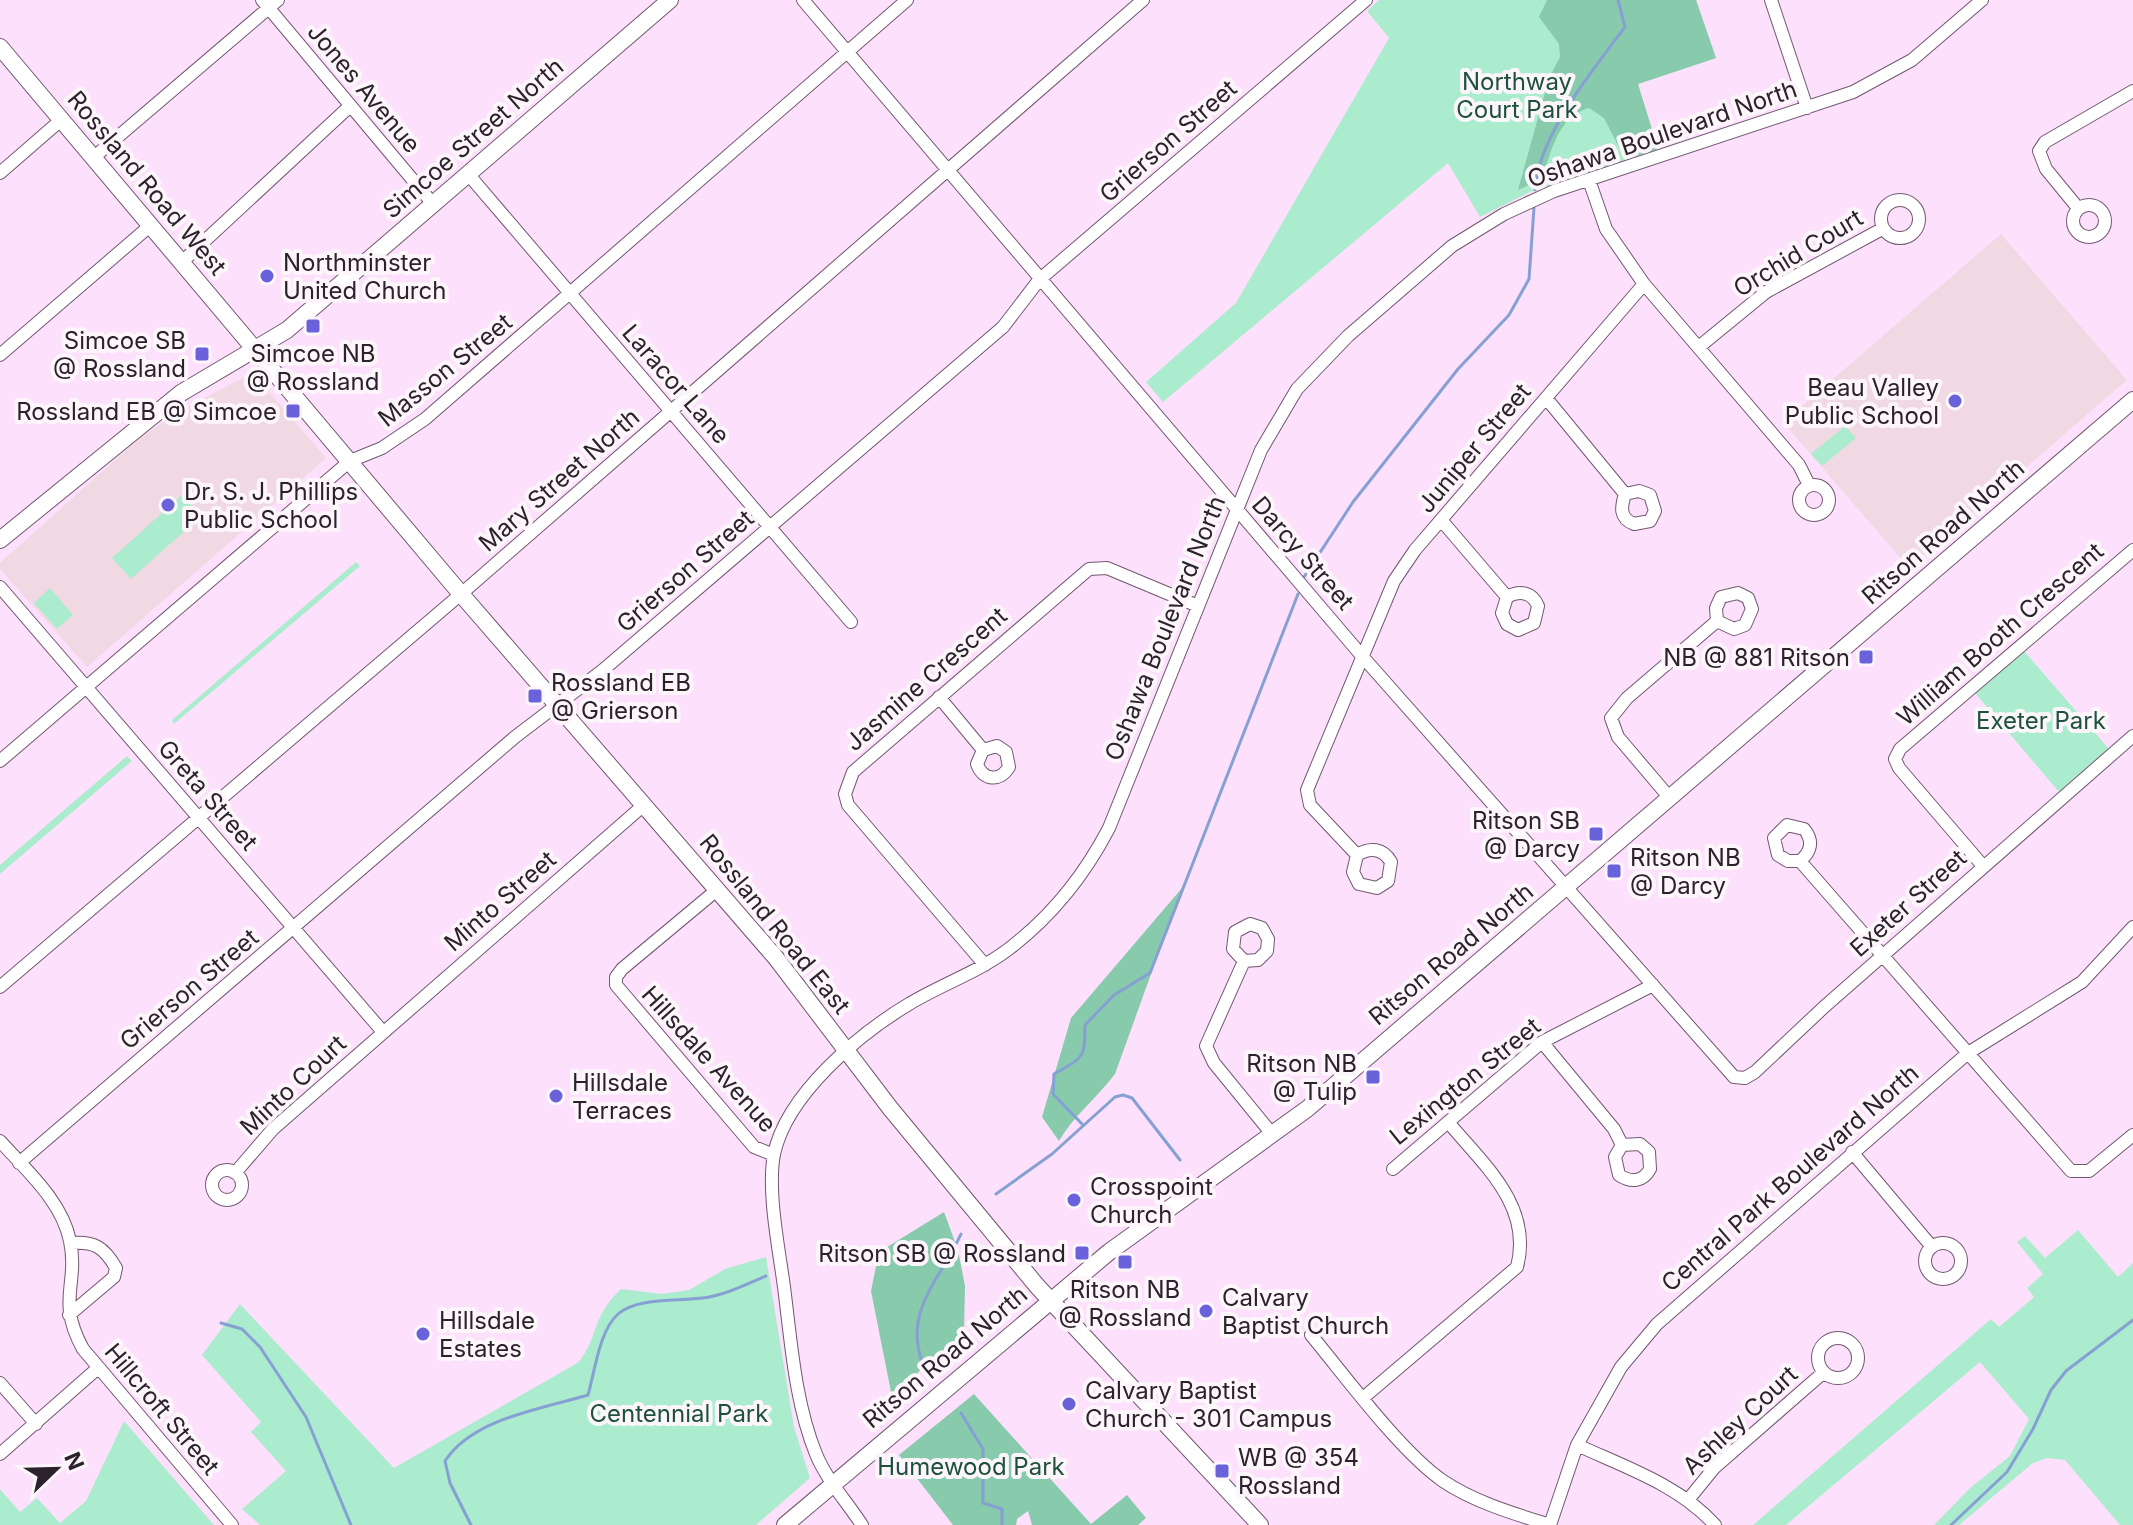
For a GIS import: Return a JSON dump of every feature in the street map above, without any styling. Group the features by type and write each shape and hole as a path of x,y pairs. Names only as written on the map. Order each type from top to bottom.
{"main road":[{"name":"Simcoe Street North","path":"0,540 181,393 287,330 670,0"},
{"name":"Rossland Road West","path":"0,47 256,351"},
{"name":"Rossland Road East","path":"256,351 461,594 718,889 942,1173 1049,1300 1260,1525"},
{"name":"Ritson Road North","path":"785,1525 1049,1300 1307,1109 2133,400"}],"street":[{"name":"Darcy Street","path":"803,0 1362,656 1714,1055"},
{"name":"Masson Street","path":"0,761 350,461 369,455 416,426 570,296 907,0"},
{"name":"Mary Street North","path":"0,987 461,594 1143,0"},
{"name":"Grierson Street","path":"19,1163 557,704 603,670 1003,327 1039,280 1366,0"},
{"path":"1771,0 1807,108"},
{"name":"Oshawa Boulevard North","path":"862,1525 815,1453 803,1406 778,1245 774,1155 797,1104 847,1052 907,1005 985,965 1033,930 1069,893 1091,863 1237,510 1280,415 1310,373 1348,336 1472,232 1534,199 1807,108 1880,80 1912,60 1982,0"},
{"path":"93,158 269,3"},
{"name":"Jones Avenue","path":"269,3 433,204"},
{"path":"2078,208 2046,169 2039,151 2045,142 2133,91"},
{"path":"183,261 350,106"},
{"path":"0,173 61,120"},
{"name":"Laracor Lane","path":"468,174 851,622"},
{"path":"1589,180 1606,229 1644,284 1799,465 1809,485"},
{"path":"0,355 151,225"},
{"name":"Orchid Court","path":"1700,346 1766,292 1882,229"},
{"name":"Juniper Street","path":"1357,855 1310,805 1307,790 1394,581 1415,550 1644,284"},
{"path":"1546,398 1625,494"},
{"path":"1442,521 1507,597"},
{"name":"William Booth Crescent","path":"1983,866 1899,768 1895,759 1900,749 2133,550"},
{"name":"Jasmine Crescent","path":"985,965 856,814 845,794 853,772 1089,569 1107,568 1198,606"},
{"name":"Greta Street","path":"0,587 383,1032"},
{"path":"1669,797 1618,737 1611,718 1627,698 1717,621"},
{"path":"939,697 983,750"},
{"name":"Exeter Street","path":"1714,1055 1734,1077 1745,1078 2133,736"},
{"name":"Minto Street","path":"383,1032 645,804"},
{"path":"1800,861 2071,1171 2089,1171 2133,1135"},
{"name":"Hillsdale Avenue","path":"718,889 622,969 616,977 616,985 754,1147 774,1155"},
{"name":"Central Park Boulevard North","path":"1550,1525 1577,1445 1621,1367 1657,1324 1968,1053 2082,982 2133,927"},
{"path":"1244,961 1206,1046 1214,1063 1272,1134"},
{"name":"Lexington Street","path":"1393,1169 1542,1042 1653,985"},
{"name":"Minto Court","path":"235,1173 273,1129 383,1032"},
{"path":"1542,1042 1614,1129 1622,1145"},
{"path":"1363,1398 1517,1267 1523,1245 1508,1193 1448,1122"},
{"name":"Hillcroft Street","path":"0,1141 56,1207 71,1243 69,1315 83,1349 232,1525"},
{"path":"1852,1152 1932,1247"},
{"path":"69,1315 114,1277 116,1268 98,1245 91,1241 71,1243"},
{"path":"1311,1335 1363,1398 1443,1481 1505,1510 1550,1525"},
{"path":"0,1454 98,1368"},
{"name":"Ashley Court","path":"1688,1500 1714,1468 1824,1372"},
{"path":"0,1383 36,1424"},
{"path":"1577,1445 1688,1500 1715,1525"}],"shaded area":[{"name":"Beau Valley Public School","path":"2001,234 2127,380 1909,568 1783,422"},
{"name":"Dr. S. J. Phillips Public School","path":"253,373 326,458 87,667 0,569 0,563 141,437 194,403"}],"green space":[{"name":"Northway Court Park","path":"1379,0 1696,0 1716,58 1638,84 1658,149 1530,192 1480,217 1448,163 1163,402 1146,382 1236,303 1389,38 1367,11"},
{"path":"1547,0 1696,0 1716,58 1638,84 1658,149 1625,159 1604,118 1589,108 1578,112 1563,127 1552,147 1543,179 1518,190 1549,78 1560,57 1559,44 1539,17"},
{"path":"1845,426 1856,438 1822,466 1811,454"},
{"path":"182,495 201,516 131,579 112,558"},
{"path":"356,562 360,566 174,724 172,720"},
{"path":"50,588 73,615 57,629 34,603"},
{"name":"Exeter Park","path":"2024,651 2109,749 2059,792 1975,693"},
{"path":"127,756 132,761 0,874 0,865"},
{"path":"1182,888 1115,1074 1059,1141 1042,1117 1071,1018"},
{"path":"944,1212 958,1250 965,1286 964,1330 942,1357 928,1361 893,1402 871,1291 879,1252"},
{"path":"2078,1230 2118,1277 2133,1263 2133,1525 2120,1525 2065,1460 2047,1458 2033,1463 1959,1525 1934,1525 1970,1488 2010,1456 2029,1419 1980,1362 1786,1525 1753,1525 1991,1319 1999,1327 2034,1297 2027,1288 2043,1274 2017,1242 2025,1236 2045,1258"},
{"name":"Centennial Park","path":"766,1257 794,1427 810,1478 756,1525 260,1525 242,1509 286,1471 251,1432 261,1422 202,1355 240,1304 394,1468 579,1362 605,1308 621,1289 662,1294 689,1290 725,1269"},
{"name":"Humewood Park","path":"974,1394 1091,1524 1127,1495 1146,1518 1138,1525 1032,1525 1028,1511 1017,1519 1016,1525 953,1525 899,1455"},
{"path":"124,1421 214,1525 0,1525 0,1489 20,1512 37,1498 60,1523 86,1501"}],"waterway":[{"path":"1535,190 1538,169 1556,126 1583,83 1625,27 1618,0"},
{"path":"1304,577 1353,502 1458,369 1509,315 1529,279 1534,208"},
{"path":"1083,1125 1053,1094 1054,1074 1080,1056 1085,1025 1114,995 1150,973 1298,594"},
{"path":"996,1194 1052,1154 1115,1097 1123,1095 1132,1098 1180,1160"},
{"path":"924,1367 918,1348 920,1313 961,1234"},
{"path":"471,1525 450,1483 445,1461 457,1446 490,1425 510,1417 588,1395 606,1330 627,1308 651,1302 714,1296 766,1276"},
{"path":"1951,1525 2007,1472 2033,1429 2051,1390 2066,1371 2133,1320"},
{"path":"221,1323 242,1329 260,1347 306,1417 351,1525"},
{"path":"961,1413 983,1449 983,1503 1002,1509 1002,1525"}],"place":[{"name":"Northminster United Church","path":"267,276"},
{"name":"Simcoe NB @ Rossland","path":"313,326"},
{"name":"Simcoe SB @ Rossland","path":"202,354"},
{"name":"Beau Valley Public School","path":"1955,401"},
{"name":"Rossland EB @ Simcoe","path":"293,411"},
{"name":"Dr. S. J. Phillips Public School","path":"168,505"},
{"name":"NB @ 881 Ritson","path":"1866,657"},
{"name":"Rossland EB @ Grierson","path":"535,696"},
{"name":"Ritson SB @ Darcy","path":"1596,834"},
{"name":"Ritson NB @ Darcy","path":"1614,871"},
{"name":"Ritson NB @ Tulip","path":"1373,1077"},
{"name":"Hillsdale Terraces","path":"556,1096"},
{"name":"Crosspoint Church","path":"1074,1200"},
{"name":"Ritson SB @ Rossland","path":"1082,1253"},
{"name":"Ritson NB @ Rossland","path":"1125,1262"},
{"name":"Calvary Baptist Church","path":"1206,1311"},
{"name":"Hillsdale Estates","path":"423,1334"},
{"name":"Calvary Baptist Church - 301 Campus","path":"1069,1404"},
{"name":"WB @ 354 Rossland","path":"1222,1471"}]}
